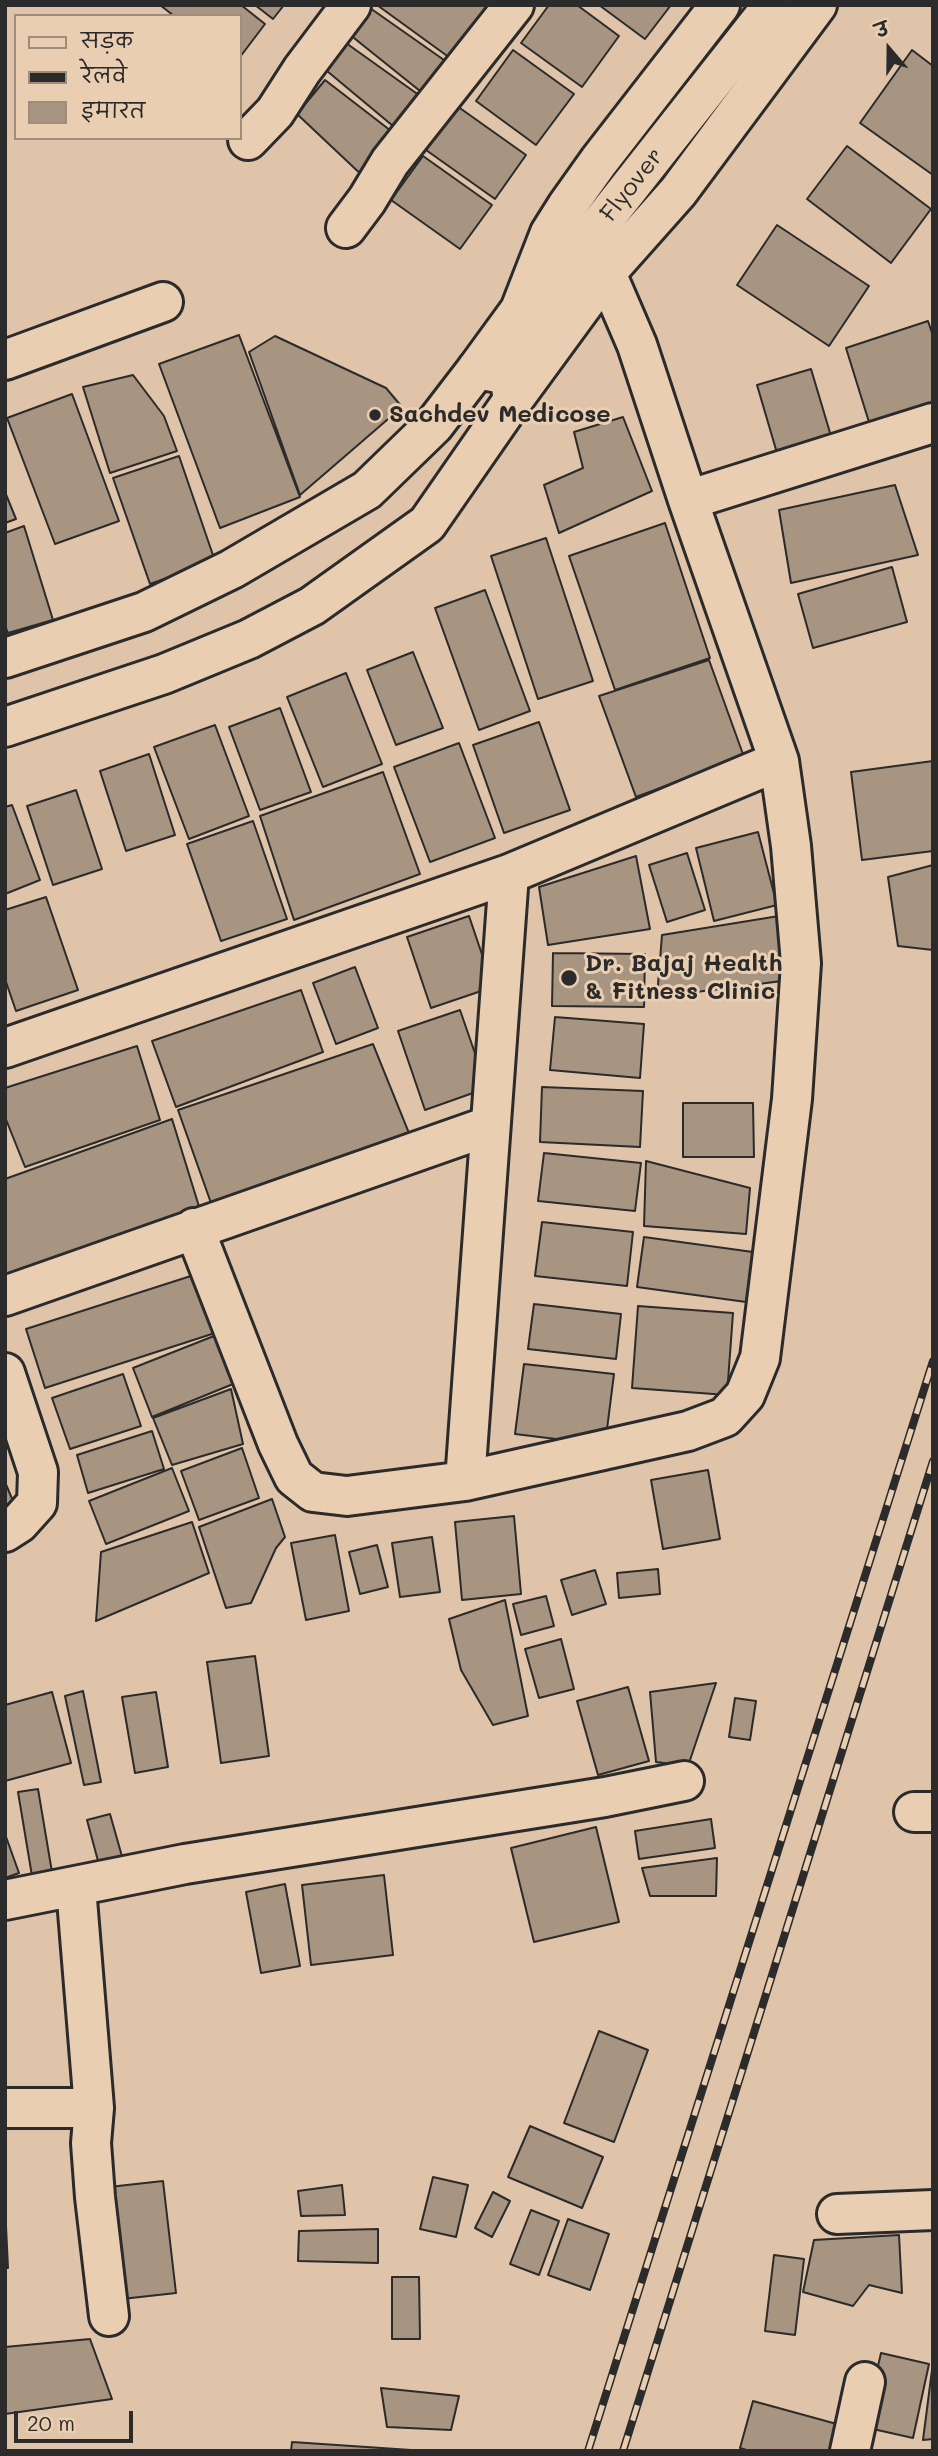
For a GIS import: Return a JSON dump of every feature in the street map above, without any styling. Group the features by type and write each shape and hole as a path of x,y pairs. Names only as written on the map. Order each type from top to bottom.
{"street":[{"path":"248,140 275,112 302,70 351,5"},
{"path":"346,228 390,162 514,5"},
{"path":"5,727 164,674 249,639 312,606 427,524 505,374 520,310 551,233 599,161 720,5"},
{"name":"Flyover","path":"505,374 556,299 572,261 773,5"},
{"path":"5,658 145,612 232,569 367,490 434,425 505,374 606,273 678,192 817,5"},
{"path":"194,1228 278,1444 294,1477 313,1492 347,1496 465,1481 688,1431 725,1418 745,1395 760,1358 792,1099 802,963 791,846 779,761 637,345 606,273"},
{"path":"5,360 163,302"},
{"path":"688,500 933,423"},
{"path":"5,1048 509,874 779,761"},
{"path":"465,1481 509,874"},
{"path":"5,1296 489,1126"},
{"path":"5,1373 37,1472 37,1503 19,1523 5,1532"},
{"path":"5,1900 186,1864 605,1797 684,1781"},
{"path":"76,1887 94,2108 91,2143 108,2316"},
{"path":"5,2108 94,2108"},
{"path":"837,2214 933,2210"},
{"path":"850,2451 865,2382"}],"building":[{"path":"160,5 241,5 265,24 242,54 242,14 171,14"},
{"path":"255,5 284,5 273,19"},
{"path":"377,5 488,5 450,58"},
{"path":"549,5 577,5 619,36 582,87 521,43"},
{"path":"599,5 671,5 645,39"},
{"path":"370,8 454,67 430,99 349,34"},
{"path":"346,43 423,98 399,131 327,71"},
{"path":"513,50 574,94 536,145 476,101"},
{"path":"912,50 933,66 933,175 860,123"},
{"path":"325,80 395,134 366,179 297,114"},
{"path":"457,106 526,155 495,199 426,150"},
{"path":"847,146 931,209 891,263 807,199"},
{"path":"423,156 492,205 460,249 391,200"},
{"path":"777,225 869,286 829,346 737,285"},
{"path":"928,321 933,336 933,416 873,435 846,348"},
{"path":"239,335 300,497 220,528 159,364"},
{"path":"275,336 386,388 402,407 300,495 249,352"},
{"path":"811,369 831,436 777,453 757,385"},
{"path":"133,375 164,416 177,451 110,473 83,387"},
{"path":"72,394 119,521 55,544 7,418"},
{"path":"623,417 652,491 559,533 544,485 583,468 574,432"},
{"path":"179,456 215,561 150,584 113,478"},
{"path":"895,485 918,555 791,583 779,510"},
{"path":"5,492 16,519 5,523"},
{"path":"665,523 710,658 615,690 569,556"},
{"path":"24,526 53,620 8,633 5,626 5,533"},
{"path":"546,538 593,681 538,699 491,556"},
{"path":"892,567 907,622 813,648 798,594"},
{"path":"485,590 530,711 479,730 435,608"},
{"path":"413,652 443,728 396,745 367,670"},
{"path":"709,660 744,757 636,797 599,696"},
{"path":"346,673 382,764 323,787 287,697"},
{"path":"280,708 311,792 260,810 229,727"},
{"path":"539,722 570,810 504,833 473,745"},
{"path":"215,725 249,816 189,839 154,747"},
{"path":"459,743 495,838 430,862 394,767"},
{"path":"149,754 175,835 126,851 100,771"},
{"path":"933,761 933,851 862,860 851,772"},
{"path":"383,772 420,874 294,920 260,816"},
{"path":"76,790 102,869 53,885 27,806"},
{"path":"12,805 40,880 5,894 5,807"},
{"path":"253,821 287,919 221,941 187,844"},
{"path":"758,832 777,905 714,921 696,848"},
{"path":"687,853 705,910 667,922 649,865"},
{"path":"636,856 650,929 548,945 539,887"},
{"path":"933,865 933,950 898,946 888,877"},
{"path":"46,897 78,990 16,1011 5,979 5,910"},
{"path":"785,915 782,981 657,997 662,935"},
{"path":"469,916 493,987 431,1008 407,937"},
{"path":"553,953 645,954 644,1007 552,1006"},
{"path":"355,967 378,1028 336,1044 313,983"},
{"path":"301,990 323,1052 176,1107 152,1041"},
{"path":"460,1010 487,1088 425,1110 398,1031"},
{"path":"555,1017 644,1024 640,1078 550,1070"},
{"path":"373,1044 409,1133 211,1203 178,1110"},
{"path":"137,1046 160,1120 25,1167 5,1117 5,1088"},
{"path":"542,1087 643,1091 640,1147 540,1142"},
{"path":"683,1103 753,1103 754,1157 683,1157"},
{"path":"172,1119 201,1213 5,1281 5,1179"},
{"path":"544,1153 641,1163 635,1211 538,1201"},
{"path":"646,1161 750,1188 746,1234 644,1226"},
{"path":"542,1222 633,1232 627,1286 535,1276"},
{"path":"644,1237 753,1252 746,1302 637,1287"},
{"path":"197,1274 215,1333 45,1388 26,1329"},
{"path":"534,1304 621,1314 616,1359 528,1349"},
{"path":"638,1306 733,1313 727,1395 632,1388"},
{"path":"219,1334 238,1382 152,1417 133,1368"},
{"path":"524,1364 614,1374 605,1445 515,1434"},
{"path":"123,1374 141,1426 70,1449 52,1398"},
{"path":"231,1389 243,1444 172,1465 153,1418"},
{"path":"152,1431 164,1469 88,1493 77,1455"},
{"path":"242,1448 259,1498 199,1520 181,1471"},
{"path":"172,1468 189,1511 106,1544 89,1501"},
{"path":"708,1470 720,1539 663,1549 651,1480"},
{"path":"5,1482 15,1506 5,1510"},
{"path":"272,1499 285,1537 276,1548 251,1603 226,1608 199,1527"},
{"path":"514,1516 521,1594 462,1600 455,1522"},
{"path":"192,1522 209,1573 96,1621 101,1552"},
{"path":"335,1535 349,1611 306,1620 291,1543"},
{"path":"432,1537 440,1592 400,1597 392,1543"},
{"path":"377,1545 388,1587 360,1594 349,1552"},
{"path":"658,1569 660,1594 619,1598 617,1573"},
{"path":"595,1570 606,1604 572,1615 561,1580"},
{"path":"546,1596 554,1626 521,1635 513,1604"},
{"path":"505,1600 528,1716 493,1725 461,1670 449,1619"},
{"path":"561,1639 574,1689 539,1698 525,1649"},
{"path":"255,1656 269,1756 221,1763 207,1662"},
{"path":"716,1683 688,1766 656,1762 650,1692"},
{"path":"628,1687 649,1761 598,1775 577,1701"},
{"path":"83,1691 101,1782 84,1785 65,1696"},
{"path":"52,1692 71,1763 5,1781 5,1705"},
{"path":"156,1692 168,1767 135,1773 122,1697"},
{"path":"735,1698 756,1701 750,1740 729,1737"},
{"path":"38,1789 54,1884 34,1888 18,1792"},
{"path":"110,1814 125,1867 101,1872 87,1820"},
{"path":"711,1819 715,1848 639,1859 635,1831"},
{"path":"596,1827 619,1922 534,1942 511,1848"},
{"path":"5,1834 19,1873 5,1878"},
{"path":"717,1858 716,1896 650,1896 642,1868"},
{"path":"384,1875 393,1955 311,1965 302,1885"},
{"path":"285,1884 300,1966 261,1973 246,1892"},
{"path":"599,2031 648,2050 614,2142 564,2123"},
{"path":"530,2126 603,2157 582,2208 508,2177"},
{"path":"433,2177 468,2185 456,2237 420,2229"},
{"path":"163,2181 176,2293 122,2299 109,2187"},
{"path":"342,2185 345,2215 301,2216 298,2191"},
{"path":"493,2192 510,2201 492,2237 475,2228"},
{"path":"5,2205 8,2268 5,2268"},
{"path":"531,2210 559,2221 539,2275 510,2264"},
{"path":"568,2219 609,2234 590,2290 548,2275"},
{"path":"378,2229 378,2263 298,2261 299,2231"},
{"path":"899,2235 902,2293 869,2285 853,2306 803,2292 814,2240"},
{"path":"774,2255 804,2259 795,2335 765,2331"},
{"path":"392,2277 419,2277 420,2339 392,2339"},
{"path":"90,2339 112,2399 5,2414 5,2347"},
{"path":"881,2353 929,2364 913,2438 864,2427"},
{"path":"933,2362 933,2439 923,2440"},
{"path":"381,2388 459,2396 451,2430 387,2427"},
{"path":"753,2401 844,2426 837,2451 750,2451 740,2448"},
{"path":"292,2442 426,2451 291,2451"}],"railway":[{"path":"588,2451 933,1361"},
{"path":"623,2451 933,1461"}],"place":[{"name":"Sachdev Medicose","path":"375,415"},
{"name":"Dr. Bajaj Health & Fitness Clinic","path":"569,978"}]}
